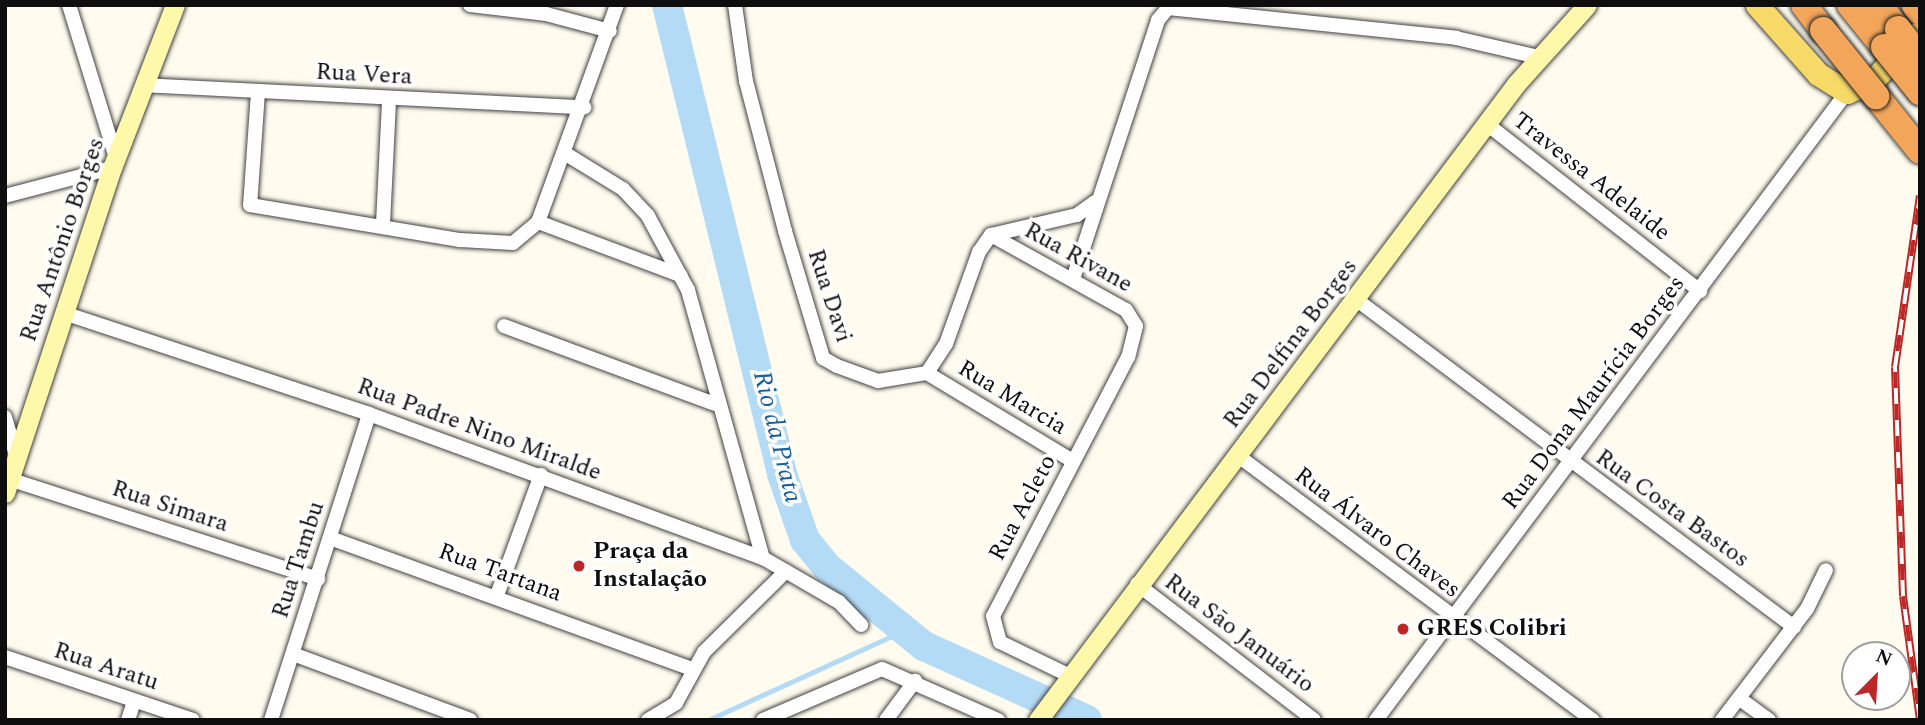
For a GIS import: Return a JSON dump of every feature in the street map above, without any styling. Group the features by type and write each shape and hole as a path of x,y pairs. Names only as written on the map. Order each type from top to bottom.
{"highway":[{"path":"1804,5 1920,151"},
{"path":"1850,5 1900,36 1920,92"},
{"path":"1879,5 1900,36 1920,57"},
{"path":"1914,5 1920,12"}],"main road":[{"path":"1757,5 1818,74 1847,92 1874,80 1900,36"}],"street":[{"path":"5,196 114,163 69,5"},
{"name":"Rua Antônio Borges","path":"7,486 114,163 175,5"},
{"path":"470,5 546,14 610,32"},
{"path":"258,92 248,196 256,207 503,244 526,237 538,222 584,107 617,5"},
{"name":"Rua Davi","path":"735,5 757,127 823,358 878,381 927,373"},
{"name":"Rua Delfina Borges","path":"1039,719 1137,584 1357,300 1538,57 1587,5"},
{"path":"1073,279 1095,201 1158,20 1168,8 1456,38 1538,57"},
{"name":"Rua Vera","path":"143,85 389,100 584,107"},
{"name":"Rua Dona Maurícia Borges","path":"1376,720 1847,92"},
{"path":"383,225 389,100"},
{"name":"Travessa Adelaide","path":"1487,124 1700,291"},
{"path":"566,154 623,189 648,216 680,275 695,315 715,404 762,558"},
{"path":"927,373 946,344 979,252 991,235 1077,215 1095,201"},
{"path":"538,222 680,275"},
{"name":"Rua Rivane","path":"991,235 1126,310 1136,326"},
{"name":"Rua Costa Bastos","path":"1357,300 1569,462 1794,627"},
{"name":"Rua Padre Nino Miralde","path":"64,313 369,414 762,558 839,602 861,625"},
{"path":"504,326 715,404"},
{"name":"Rua Acleto","path":"1065,682 1006,647 996,635 993,616 1128,358 1136,326"},
{"name":"Rua Marcia","path":"927,373 1073,461"},
{"name":"Rua Tambu","path":"271,720 369,414"},
{"path":"5,417 16,455"},
{"name":"Rua Álvaro Chaves","path":"1237,454 1452,618 1593,720"},
{"path":"497,595 541,475"},
{"name":"Rua Simara","path":"7,486 317,579"},
{"name":"Rua Tartana","path":"330,538 497,595 692,668"},
{"path":"648,720 676,703 692,668 786,570"},
{"path":"1722,720 1794,627 1826,570"},
{"name":"Rua Sāo Januário","path":"1137,584 1314,720"},
{"path":"293,654 470,720"},
{"name":"Rua Aratu","path":"5,657 193,720"},
{"path":"763,720 882,669 915,681 998,720"},
{"path":"886,720 915,681"},
{"path":"1740,699 1769,720"},
{"path":"128,720 134,701"}],"waterway":[{"name":"Rio da Prata","path":"667,5 782,474 805,540 827,567 924,646 1087,720"},
{"path":"708,720 905,630"}],"railway":[{"path":"1920,196 1895,367 1903,596 1920,720"}],"place":[{"name":"Praça da Instalação","path":"579,566"},
{"name":"GRES Colibri","path":"1403,629"}]}
